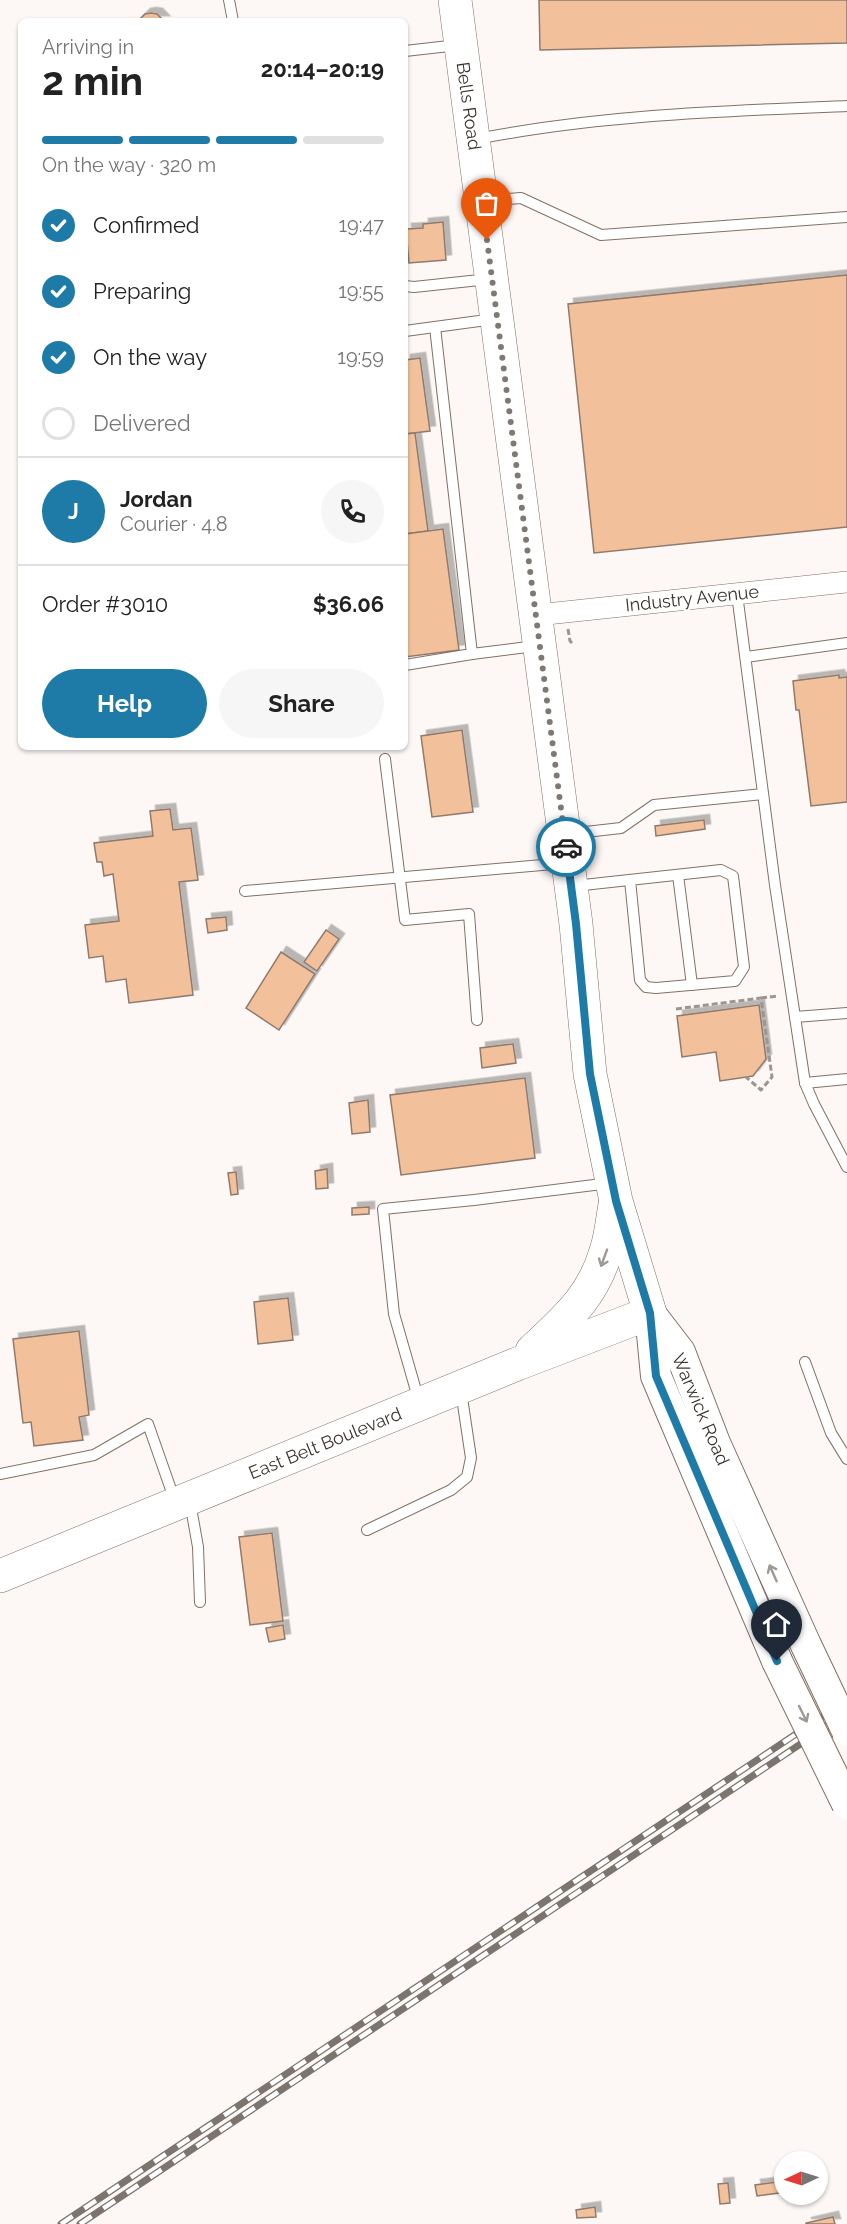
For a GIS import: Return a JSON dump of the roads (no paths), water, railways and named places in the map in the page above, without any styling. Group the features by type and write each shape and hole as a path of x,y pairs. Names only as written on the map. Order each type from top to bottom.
{"main road":[{"name":"Bells Road","path":"455,0 539,630 568,861 590,1074 614,1192 650,1313"},
{"path":"517,1364 570,1316 586,1297 607,1251 614,1192"},
{"name":"East Belt Boulevard","path":"0,1576 517,1364 650,1313"},
{"name":"Warwick Road","path":"650,1313 680,1352 715,1443 847,1731"},
{"name":"Warwick Road","path":"650,1313 656,1376 777,1661 847,1804"}],"street":[{"name":"Industry Avenue","path":"539,630 737,594 847,582"}],"lane":[{"path":"229,0 232,18"},
{"path":"408,51 461,45"},
{"path":"474,140 536,127 678,113 847,106"},
{"path":"482,201 520,198 601,235 847,217"},
{"path":"408,286 492,278"},
{"path":"408,331 497,318"},
{"path":"435,327 472,654"},
{"path":"737,594 805,1083 847,1167"},
{"path":"408,665 472,654 539,630"},
{"path":"746,657 847,643"},
{"path":"385,759 405,920 469,914 477,1020"},
{"path":"568,861 654,805 763,794"},
{"path":"245,891 568,861 630,880 721,870 733,876 744,967 735,981 646,987 640,980 630,880"},
{"path":"678,875 692,985"},
{"path":"795,1017 847,1013"},
{"path":"805,1083 847,1079"},
{"path":"420,1404 394,1314 382,1209 474,1200 614,1192"},
{"path":"805,1362 831,1433 847,1459"},
{"path":"367,1530 451,1490 466,1477 471,1458 461,1387"},
{"path":"0,1474 94,1455 148,1424 183,1501 198,1547 200,1602"}],"railway":[{"path":"61,2224 847,1700"},
{"path":"80,2224 847,1713"}]}
